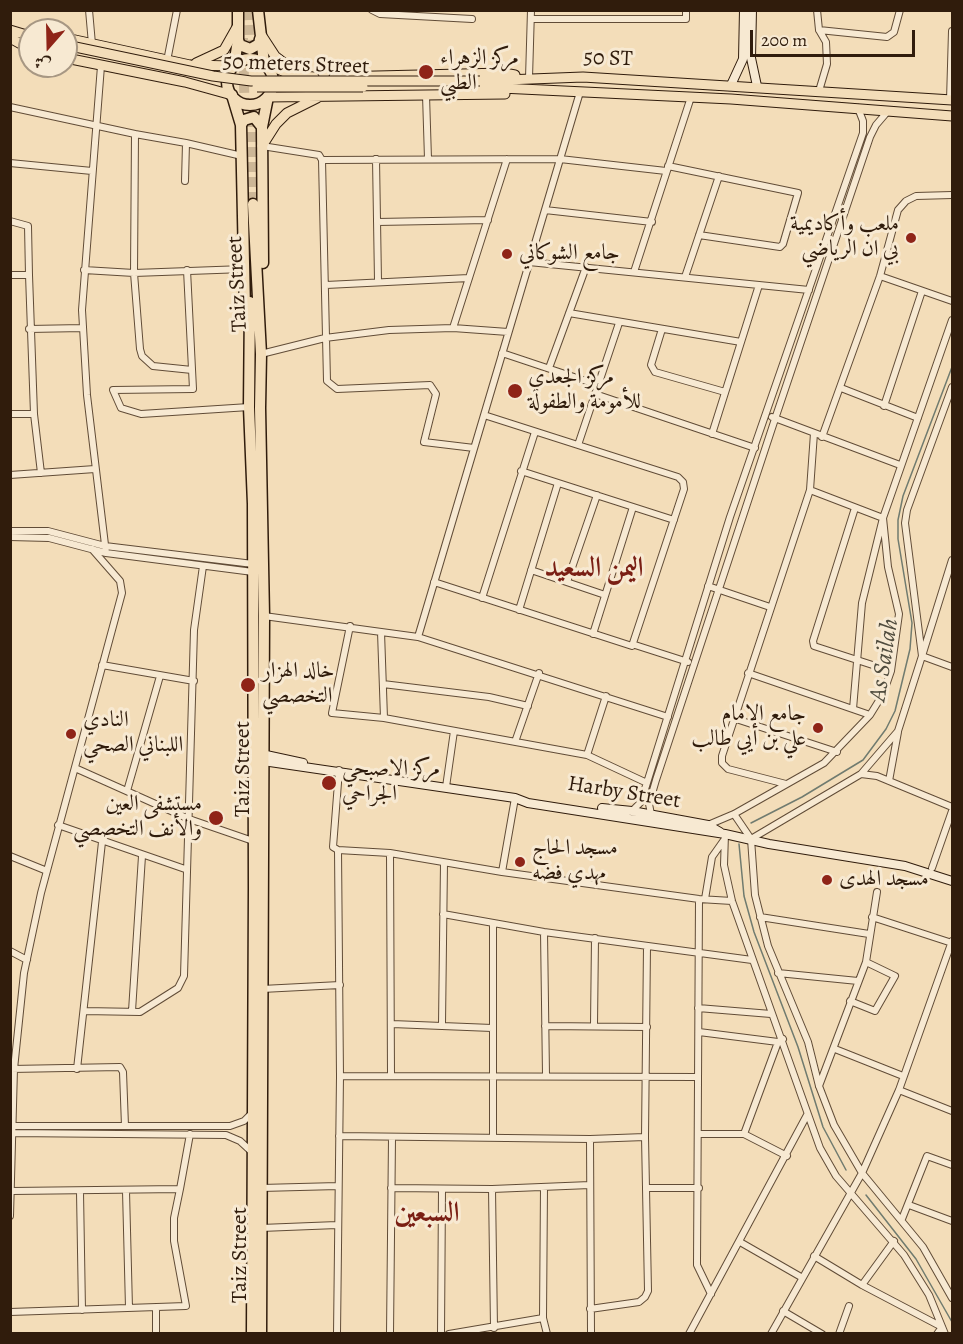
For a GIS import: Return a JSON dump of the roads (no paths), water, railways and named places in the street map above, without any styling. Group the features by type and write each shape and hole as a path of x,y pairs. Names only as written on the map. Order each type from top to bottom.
{"highway":[{"path":"238,10 238,40 234,66 227,81 241,125 245,314 255,334"},
{"path":"255,334 262,126 268,97 273,88 273,79 264,63 258,10"},
{"path":"238,40 240,45 250,49 255,48 259,34"},
{"path":"234,66 249,59 264,63"},
{"path":"231,95 247,105 260,103 268,97"},
{"path":"241,125 244,120 254,117 262,126"},
{"name":"Taiz Street","path":"251,204 255,334 249,407 264,616 261,1334"},
{"name":"Taiz Street","path":"252,1334 253,568 261,354 255,334"}],"main road":[{"path":"190,65 213,57 224,50 233,38 238,24"},
{"path":"259,34 274,56 294,71 308,77 303,87 309,97"},
{"path":"78,41 190,65 234,66"},
{"name":"50 meters Street","path":"78,48 213,76 251,81 480,84 529,90"},
{"name":"50 meters Street","path":"78,53 212,82 251,87 480,84 529,78"},
{"path":"78,61 185,82 231,95"},
{"name":"50 ST","path":"264,63 292,75 308,77 504,73 529,78 583,77 757,86 951,100"},
{"path":"185,82 190,76 190,65"},
{"path":"731,85 731,99"},
{"name":"50 ST","path":"268,97 504,94 529,90 731,99 952,116"},
{"path":"262,146 276,124 287,113 319,97"}],"street":[{"path":"89,10 92,44"},
{"path":"167,61 177,10"},
{"path":"372,10 380,14 472,19"},
{"path":"529,78 531,10"},
{"path":"582,10 582,18"},
{"path":"531,19 686,19 686,10"},
{"path":"731,85 743,59 744,10"},
{"path":"752,10 751,58 757,86"},
{"path":"817,10 819,30 826,42 827,64 819,91"},
{"path":"819,30 887,37 894,32 900,10"},
{"path":"951,100 952,31"},
{"path":"101,66 84,270 83,328 87,395 105,549"},
{"path":"418,638 580,92"},
{"path":"426,95 428,159"},
{"path":"634,272 691,97"},
{"path":"10,107 242,156"},
{"path":"651,814 645,803 647,783 708,586 862,133 863,121 858,108"},
{"path":"632,811 645,803 694,664 870,137 876,125 888,111"},
{"path":"135,134 134,273 142,356 153,366 192,370"},
{"path":"185,181 186,143"},
{"path":"262,146 319,155 322,159 327,381 337,388 430,385 435,394 424,442 474,448"},
{"path":"322,159 560,159 719,176 798,193 783,244 776,248 699,235"},
{"path":"376,159 378,281"},
{"path":"453,328 507,159"},
{"path":"10,163 92,171"},
{"path":"685,277 719,176"},
{"path":"822,437 880,276 902,205 916,196 952,195"},
{"path":"545,210 652,222"},
{"path":"377,222 488,220"},
{"path":"10,221 28,226 29,329 34,414 41,473"},
{"path":"828,234 837,238"},
{"path":"529,262 809,290"},
{"path":"549,368 586,267"},
{"path":"84,270 134,273 243,269"},
{"path":"187,270 193,389 113,390 122,408 141,414 249,407"},
{"path":"10,275 29,275"},
{"path":"880,276 952,301"},
{"path":"326,285 469,278"},
{"path":"712,434 759,285"},
{"path":"884,405 922,291"},
{"path":"568,313 741,342"},
{"path":"853,709 862,603 883,518 952,320"},
{"path":"578,445 619,323"},
{"path":"29,329 83,328"},
{"path":"261,354 325,338 390,330 453,328 508,332"},
{"path":"662,330 651,365 655,372 725,392"},
{"path":"502,353 598,385"},
{"path":"922,656 905,523 907,510 952,387"},
{"path":"841,388 918,418"},
{"path":"595,394 754,448"},
{"path":"10,414 34,414"},
{"path":"484,415 678,477 683,482 684,489 635,645"},
{"path":"766,415 900,465"},
{"path":"482,598 535,432"},
{"path":"786,784 728,769 722,764 722,756 810,490 814,434"},
{"path":"10,475 95,469"},
{"path":"521,471 674,520"},
{"path":"519,610 558,483"},
{"path":"810,490 883,518"},
{"path":"567,582 597,495"},
{"path":"593,634 633,507"},
{"path":"855,508 813,641 817,649 891,671"},
{"path":"708,825 734,814 824,763 870,715 883,694 891,671 899,614 888,567 883,518"},
{"path":"10,531 48,531 105,549 203,566 253,568"},
{"path":"10,537 49,538 92,549 253,568"},
{"path":"10,1216 12,1069 27,960 46,871 122,586 117,576 92,549"},
{"path":"889,781 898,731 952,560"},
{"path":"84,1011 140,1011 157,1003 178,988 184,976 185,869 189,819 194,630 203,566"},
{"path":"531,570 605,595"},
{"path":"434,582 694,664"},
{"path":"708,586 770,607"},
{"path":"264,616 350,626 418,638 539,674 668,717"},
{"path":"350,626 332,712 384,718 587,755 647,783"},
{"path":"381,632 384,718"},
{"path":"922,656 952,667"},
{"path":"102,664 194,681"},
{"path":"748,673 870,715"},
{"path":"515,742 539,674"},
{"path":"127,791 160,676"},
{"path":"383,684 489,697 528,706"},
{"path":"587,755 606,696"},
{"path":"733,718 837,752"},
{"path":"446,787 454,731"},
{"path":"751,839 861,774 898,731"},
{"name":"Harby Street","path":"263,758 515,798 528,803 725,837 879,856 952,875"},
{"path":"75,768 189,819 253,841"},
{"path":"339,770 333,847 338,850 390,853 502,872 732,902"},
{"path":"861,774 877,776 952,809 932,868"},
{"name":"Harby Street","path":"515,798 529,797 651,814 708,825 725,837"},
{"path":"502,872 515,798"},
{"path":"734,814 751,839 754,884 760,917 778,973 808,1042 819,1086 837,1131 862,1173 902,1219 927,1254 952,1298"},
{"path":"58,825 185,869"},
{"path":"711,1294 697,1265 698,953 702,899 711,857 725,837"},
{"path":"725,837 724,865 732,902 825,1158 849,1192 894,1241 922,1282 943,1330"},
{"name":"Harby Street","path":"751,839 769,844 905,866 952,881"},
{"path":"77,1069 102,842"},
{"path":"337,1334 340,1076 338,850"},
{"path":"390,853 391,1075"},
{"path":"10,856 46,871"},
{"path":"132,1011 142,856"},
{"path":"442,1024 444,863"},
{"path":"819,1086 835,1049 850,1001 866,962 877,892"},
{"path":"443,914 544,932 752,960"},
{"path":"760,917 869,934"},
{"path":"771,1334 849,1192 862,1173 899,1090 952,942 872,917"},
{"path":"493,923 493,1137"},
{"path":"544,932 546,1076"},
{"path":"594,1025 595,938"},
{"path":"590,1309 639,1302 648,1291 645,1137 647,946"},
{"path":"10,951 27,960"},
{"path":"850,1001 875,1011 895,976 866,962"},
{"path":"778,973 858,981"},
{"path":"262,989 340,985"},
{"path":"698,1008 771,1014"},
{"path":"392,1024 442,1024 492,1028"},
{"path":"544,1026 647,1027"},
{"path":"699,1032 781,1040"},
{"path":"744,1134 781,1040"},
{"path":"835,1049 903,1076"},
{"path":"12,1069 77,1069 115,1065 120,1067 123,1072 125,1126"},
{"path":"340,1076 698,1077"},
{"path":"899,1090 951,1110 952,1102"},
{"path":"11,1130 125,1126 227,1126 241,1123 253,1111"},
{"path":"689,1334 808,1115"},
{"path":"226,1135 227,1126"},
{"path":"11,1130 226,1135 240,1140 253,1153"},
{"path":"10,1312 186,1306 174,1241 174,1218 190,1134"},
{"path":"699,1134 744,1134 787,1156"},
{"path":"339,1136 590,1139 645,1137"},
{"path":"390,1334 392,1137"},
{"path":"590,1139 591,1334"},
{"path":"902,1219 927,1156 952,1166"},
{"path":"391,1188 492,1189 590,1185"},
{"path":"261,1188 338,1186"},
{"path":"544,1187 543,1318 547,1334"},
{"path":"647,1188 699,1188"},
{"path":"441,1334 442,1189"},
{"path":"492,1189 494,1328"},
{"path":"12,1191 180,1190"},
{"path":"126,1191 129,1308"},
{"path":"80,1192 82,1310"},
{"path":"909,1205 952,1221"},
{"path":"261,1228 337,1225"},
{"path":"862,1286 894,1241"},
{"path":"740,1242 801,1277"},
{"path":"814,1256 862,1286 943,1330"},
{"path":"839,1334 849,1306"},
{"path":"156,1308 156,1334"},
{"path":"783,1311 822,1334"},
{"path":"449,1334 543,1318"},
{"path":"937,1334 943,1330"}],"waterway":[{"name":"As Sailah","path":"751,823 802,797 863,760 886,729 895,711 910,649 912,623 898,539 898,520 903,496 952,367"},
{"name":"As Sailah","path":"739,844 744,896 754,932 798,1047 823,1127 846,1170"},
{"name":"As Sailah","path":"866,1195 916,1259 952,1322"}],"tunnel":[{"path":"249,10 250,48"},
{"path":"243,38 245,127"},
{"path":"252,117 253,204"}],"place":[{"name":"مركز الزهراء الطبي","path":"426,72"},
{"name":"ملعب وأكاديمية بي ان الرياضي","path":"911,238"},
{"name":"جامع الشوكاني","path":"507,254"},
{"name":"مركز الجعدي للأمومة والطفولة","path":"515,391"},
{"name":"خالد الهزار التخصصي","path":"248,685"},
{"name":"جامع الامام علي بن أيي طالب","path":"818,728"},
{"name":"النادي اللبناني الصحي","path":"71,734"},
{"name":"مركز الاصبحي الجراحي","path":"329,783"},
{"name":"مستشفى العين والأنف التخصصي","path":"216,818"},
{"name":"مسجد الحاج مهدي فضه","path":"520,862"},
{"name":"مسجد الهدى","path":"827,880"}],"district":[{"name":"اليمن السعيد","path":"594,569"},
{"name":"السبعين","path":"427,1214"}]}
